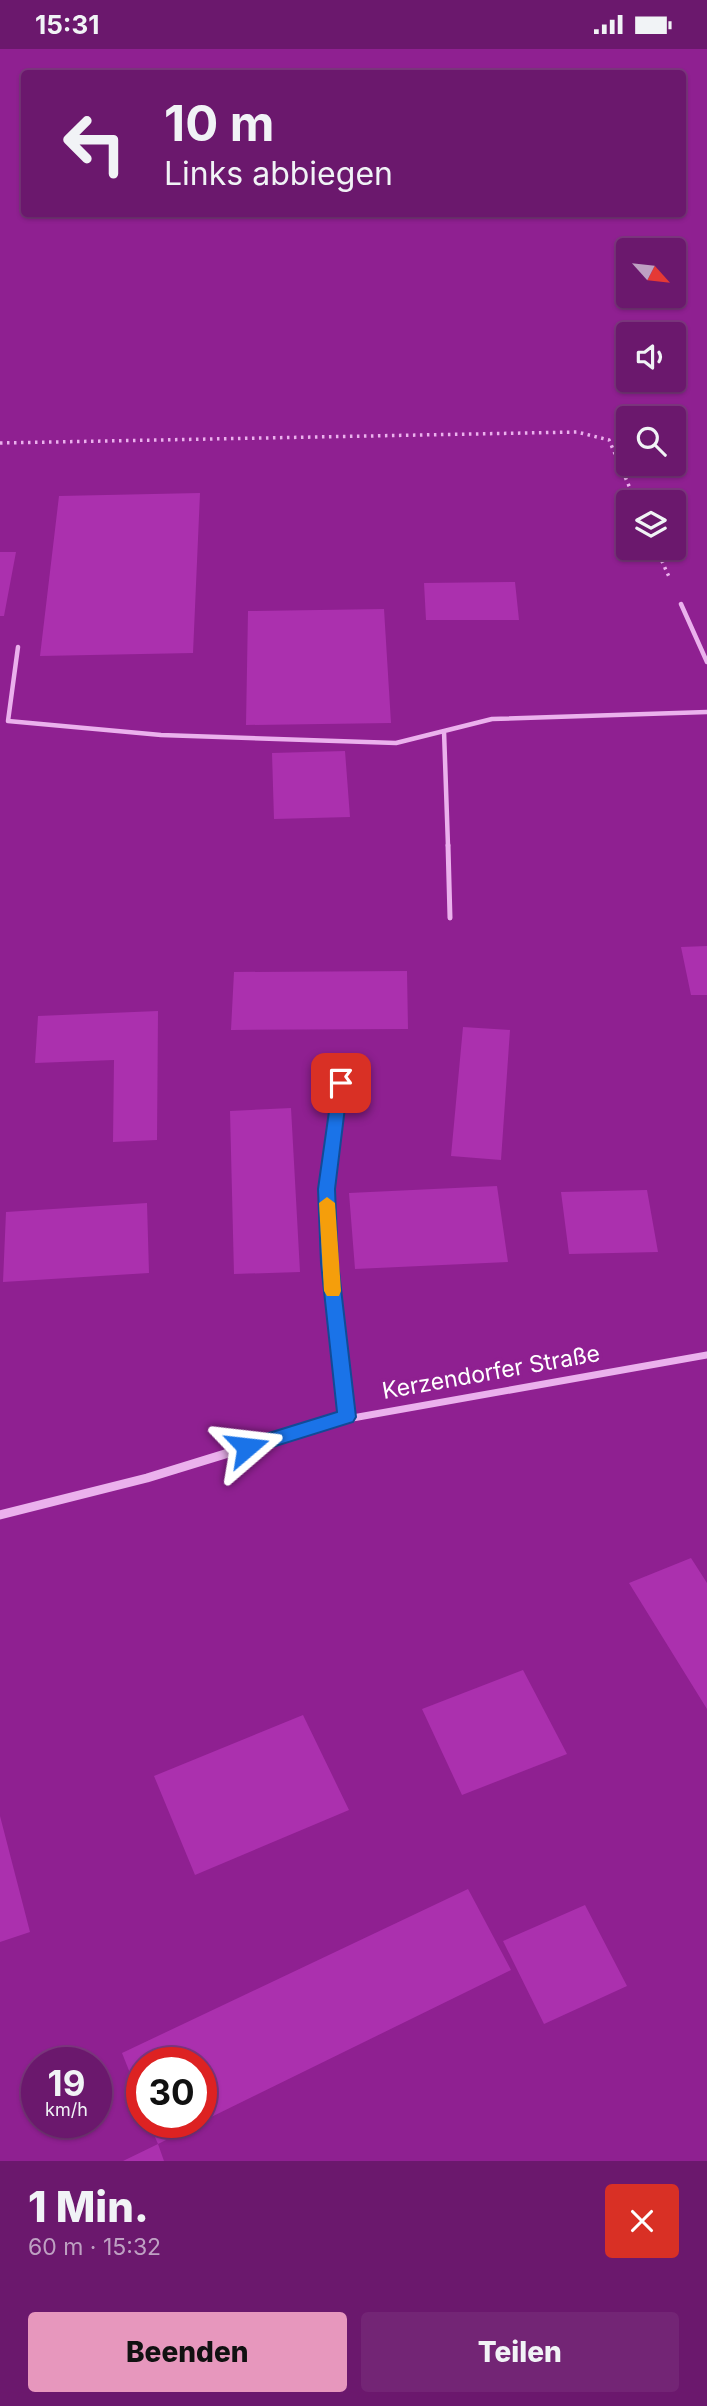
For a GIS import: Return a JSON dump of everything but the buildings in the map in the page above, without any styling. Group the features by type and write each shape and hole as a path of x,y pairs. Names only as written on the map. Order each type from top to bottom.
{"street":[{"name":"Kerzendorfer Straße","path":"0,1515 147,1478 347,1417 707,1355"}],"lane":[{"path":"681,604 707,662"},
{"path":"18,647 8,721 161,735 396,743 492,719 707,712"},
{"path":"444,731 450,918"},
{"path":"341,1083 327,1189 329,1263 347,1417"}],"path":[{"path":"0,443 577,432 609,440 631,490"}],"slow traffic":[{"path":"327,1203 333,1291"}],"route":[{"path":"247,1447 347,1417 329,1263 327,1189 341,1083"}]}
